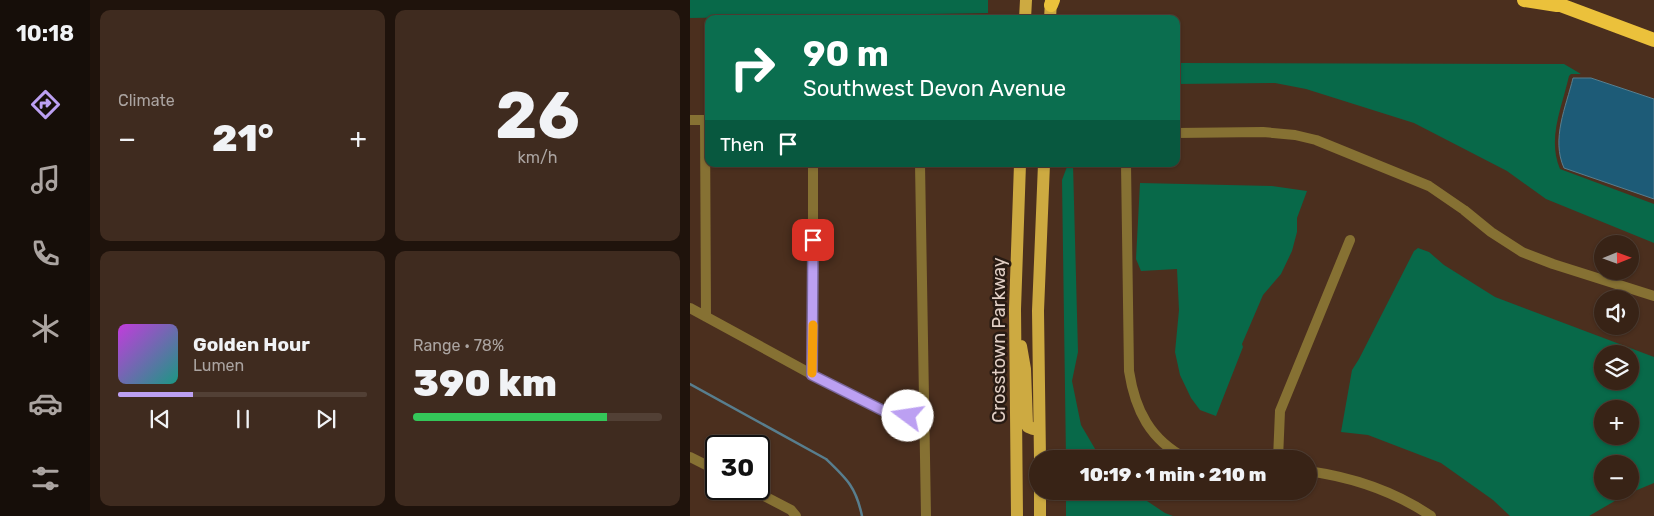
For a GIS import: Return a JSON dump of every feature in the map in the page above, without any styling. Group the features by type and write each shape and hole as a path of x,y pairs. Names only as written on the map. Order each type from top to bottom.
{"highway":[{"path":"1524,0 1554,3 1654,40"}],"main road":[{"path":"1025,15 1026,0"},
{"name":"Crosstown Parkway","path":"1017,516 1016,329 1020,167"},
{"path":"1040,450 1038,311 1044,167"},
{"path":"1016,329 1023,352 1025,369 1027,424 1033,430 1039,424"},
{"path":"1040,500 1040,516"}],"street":[{"path":"690,120 705,120"},
{"path":"1180,133 1263,132 1295,135 1316,140 1429,186 1450,199 1505,242 1538,259 1654,296"},
{"path":"706,317 707,167"},
{"path":"812,375 813,167"},
{"path":"920,167 926,516"},
{"path":"1126,167 1131,386 1136,405 1145,422 1173,450"},
{"path":"1278,450 1280,410 1350,240"},
{"path":"690,308 812,375 890,414 925,419"},
{"path":"690,456 705,464"},
{"path":"1317,473 1328,474 1371,486 1417,507 1431,516"},
{"path":"770,499 791,510 796,516"}],"green space":[{"path":"690,0 988,0 988,13 705,15 705,18 690,18"},
{"path":"1180,63 1564,64 1581,74 1571,74 1569,76 1557,123 1555,146 1556,158 1560,169 1654,204 1654,243 1639,237 1639,235 1634,235 1546,199 1507,171 1414,123 1306,89 1275,83 1180,84"},
{"path":"1067,167 1073,167 1078,352 1072,381 1081,425 1096,450 1066,450 1062,180"},
{"path":"1140,183 1272,186 1307,191 1297,218 1297,232 1292,251 1281,274 1263,295 1242,344 1243,347 1216,416 1200,410 1191,398 1180,375 1175,352 1179,310 1177,269 1141,271 1136,259"},
{"path":"1418,248 1429,252 1444,265 1495,297 1622,345 1594,345 1594,390 1639,390 1639,351 1654,357 1654,483 1639,489 1639,455 1594,455 1594,500 1616,500 1589,516 1510,516 1493,500 1441,463 1368,435 1341,432 1352,370 1414,251"},
{"path":"1066,500 1146,500 1173,516 1066,516"}],"water":[{"path":"1573,78 1591,78 1654,99 1654,199 1564,168 1560,157 1559,134"}],"waterway":[{"path":"690,384 826,459 840,472 854,490 862,516"}],"slow traffic":[{"path":"812,373 813,325"}],"route":[{"path":"813,240 812,375 890,414 908,416"}]}
